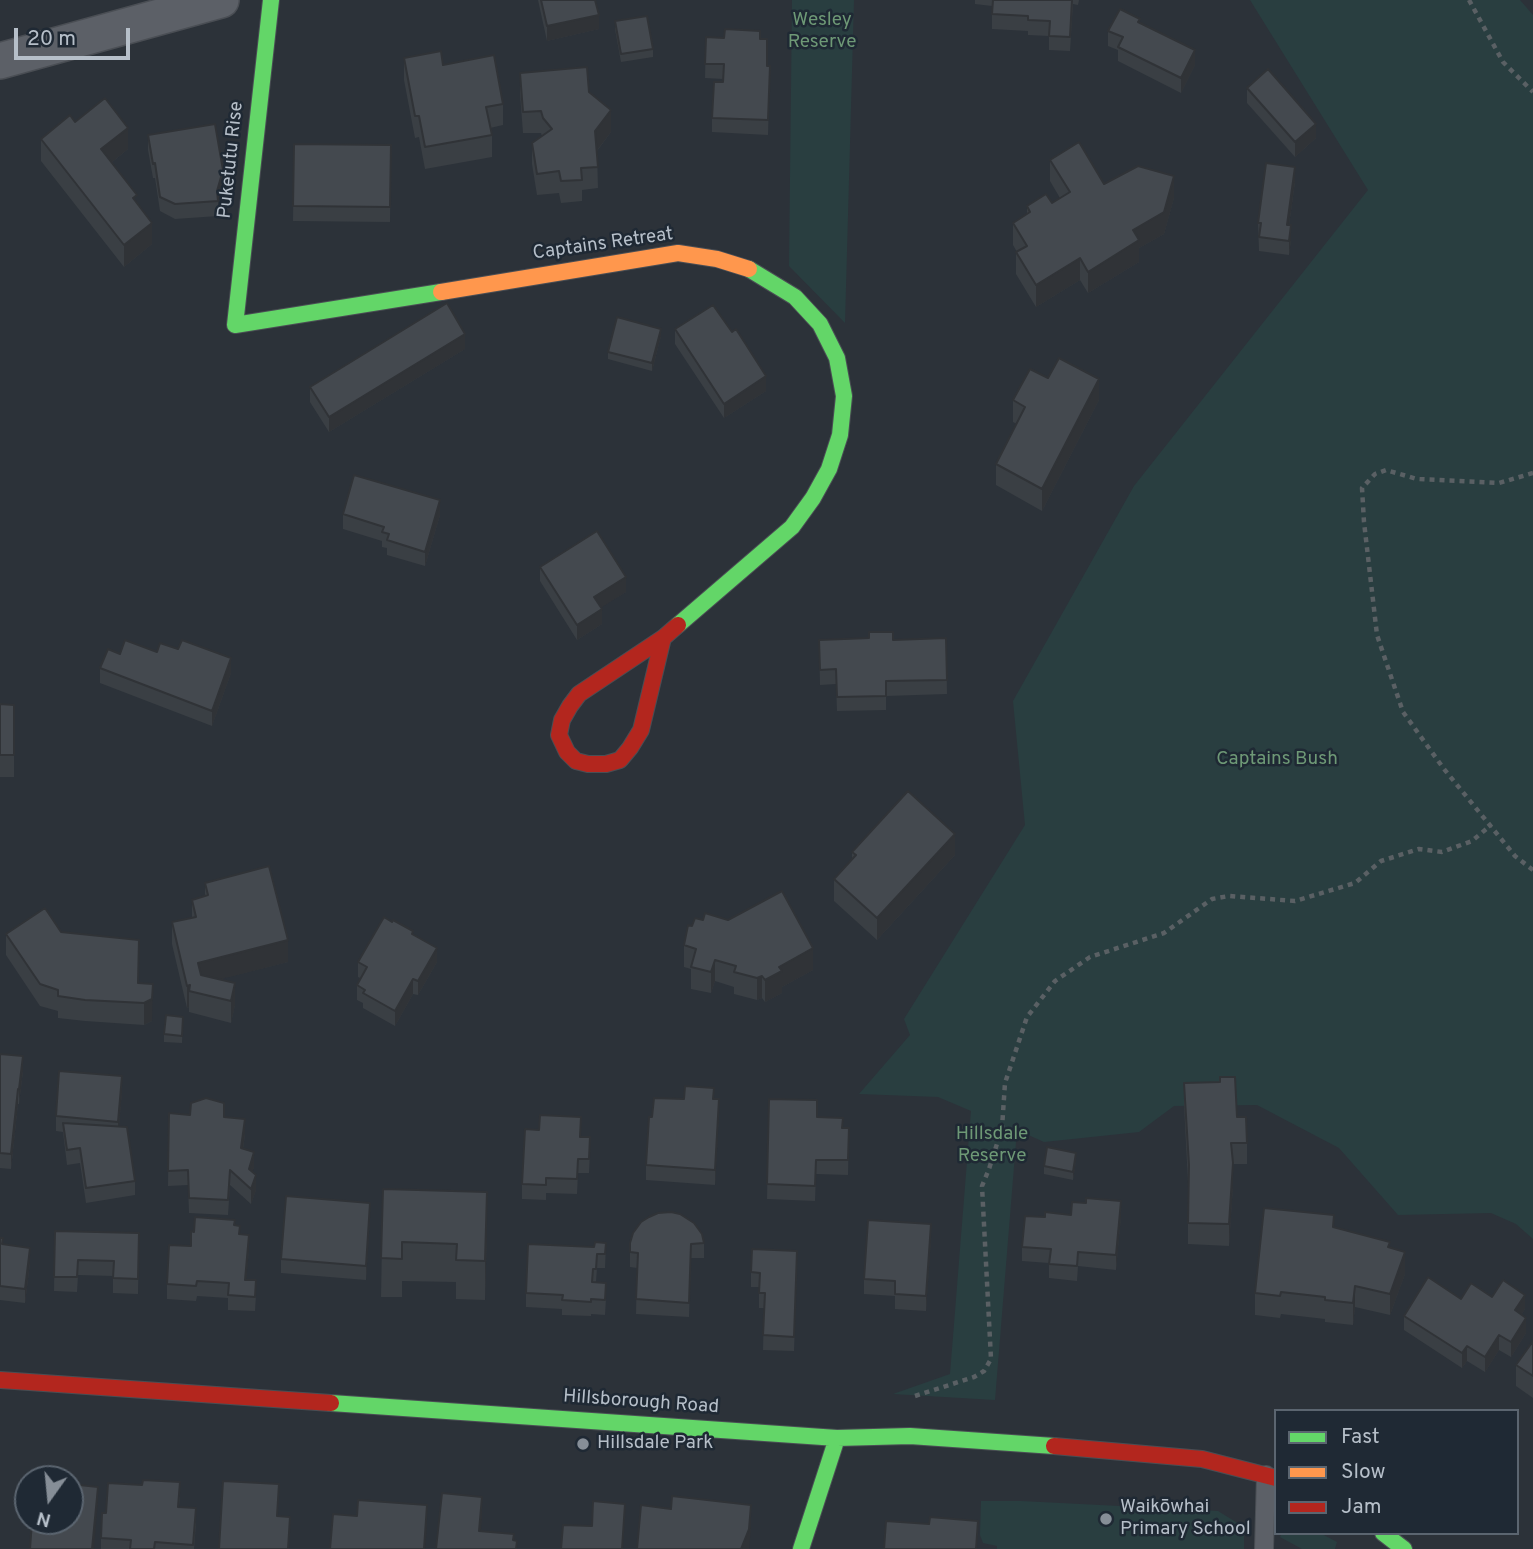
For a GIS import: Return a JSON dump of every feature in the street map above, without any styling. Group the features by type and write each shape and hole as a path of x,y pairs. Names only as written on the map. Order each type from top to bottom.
{"street":[{"path":"0,61 221,0"},
{"name":"Puketutu Rise","path":"235,325 271,0"},
{"name":"Captains Retreat","path":"235,325 678,253 717,259 753,270 795,297 820,324 837,358 844,396 840,435 829,469 813,498 792,527 663,638 579,694 562,720 559,735 567,752 576,761 606,764 620,760 630,748 640,730 663,638"},
{"name":"Hillsborough Road","path":"0,1380 837,1438 910,1436 1071,1447 1202,1459 1271,1476"},
{"path":"801,1549 837,1438"},
{"path":"1386,1535 1404,1549"}],"lane":[{"path":"1264,1549 1271,1476"}],"path":[{"path":"1469,0 1503,62 1533,92"},
{"path":"1533,474 1499,484 1417,479 1386,470 1375,474 1362,488 1377,635 1403,712 1444,769 1515,856 1533,870"},
{"path":"911,1403 912,1397 974,1377 984,1371 990,1359 982,1186 1002,1128 1005,1083 1027,1017 1055,981 1090,957 1164,933 1212,899 1229,896 1295,901 1355,883 1381,861 1419,849 1442,852 1472,841 1491,825"}],"green space":[{"name":"Wesley Reserve","path":"792,0 854,0 845,323 789,266"},
{"name":"Captains Bush","path":"1250,0 1520,0 1533,15 1533,1239 1516,1224 1491,1213 1398,1215 1339,1148 1257,1105 1174,1106 1139,1132 1044,1142 1017,1130 995,1400 893,1394 950,1374 971,1111 938,1097 859,1094 910,1035 904,1019 1025,825 1013,701 1134,486 1368,190"},
{"name":"Waikōwhai Primary School","path":"981,1501 1218,1511 1244,1527 1244,1549 997,1549 997,1546 983,1543 980,1535"},
{"path":"1324,1535 1337,1542 1335,1549 1302,1549 1280,1537"}],"building":[{"path":"541,0 595,0 599,15 547,26"},
{"path":"993,0 1072,0 1070,37 1049,36 1050,21 1028,20 1028,16 992,14"},
{"path":"1120,9 1140,19 1138,22 1195,50 1181,78 1118,47 1123,37 1108,31"},
{"path":"647,16 653,49 621,54 615,21"},
{"path":"725,29 760,31 760,39 767,39 767,66 770,66 768,120 712,118 714,82 723,82 724,64 705,64 706,37 724,38"},
{"path":"441,51 443,65 494,55 503,104 486,107 492,135 425,147 419,116 415,116 404,58"},
{"path":"587,67 589,92 611,110 595,131 598,167 581,168 582,180 561,181 559,171 537,174 532,143 552,129 541,111 523,112 520,73"},
{"path":"1268,69 1316,124 1295,142 1247,88"},
{"path":"105,98 128,128 101,149 137,195 133,198 152,223 124,245 41,139 70,115 75,122"},
{"path":"215,124 223,170 217,191 218,201 175,204 160,197 148,135"},
{"path":"1079,142 1104,184 1138,166 1174,176 1164,212 1133,230 1139,240 1088,272 1080,258 1036,285 1016,252 1027,246 1013,223 1030,212 1027,206 1046,194 1052,203 1070,192 1050,160"},
{"path":"294,144 391,145 390,207 293,206"},
{"path":"1266,163 1295,167 1287,225 1291,225 1289,241 1259,237 1261,223 1258,223"},
{"path":"447,303 465,334 329,417 310,387"},
{"path":"713,305 732,332 736,329 766,376 724,404 675,329"},
{"path":"617,317 661,329 652,363 608,352"},
{"path":"1059,358 1099,379 1042,489 996,464 1025,407 1013,400 1030,369 1048,378"},
{"path":"354,475 440,500 425,552 387,540 389,534 382,532 384,527 343,514"},
{"path":"597,531 626,577 594,597 602,609 577,625 540,567"},
{"path":"869,632 893,632 893,640 946,638 947,680 886,681 886,696 837,697 836,669 820,670 819,640 869,638"},
{"path":"125,640 157,652 160,643 178,649 182,640 231,658 212,711 100,668 108,649 120,654"},
{"path":"0,704 14,705 14,755 0,755"},
{"path":"908,791 955,834 877,918 834,879 856,855 852,852"},
{"path":"269,866 288,940 198,963 201,975 235,983 231,1001 189,991 190,985 187,986 172,922 196,917 192,900 208,895 205,883"},
{"path":"782,891 813,948 779,967 782,971 765,980 762,976 757,978 734,972 736,966 715,960 711,972 691,967 696,949 684,945 688,925 692,926 695,918 703,920 705,913 728,920"},
{"path":"45,908 61,932 139,940 138,983 153,984 152,999 144,1003 85,1000 58,996 58,990 40,984 6,934"},
{"path":"384,917 413,931 412,934 437,948 418,981 413,979 395,1011 363,993 365,990 357,985 367,967 358,962"},
{"path":"166,1015 183,1017 182,1036 164,1034"},
{"path":"0,1054 23,1056 11,1154 0,1153"},
{"path":"59,1071 122,1076 118,1122 56,1116"},
{"path":"1220,1077 1235,1077 1237,1117 1246,1117 1247,1143 1231,1143 1233,1163 1229,1224 1188,1223 1189,1165 1184,1083 1220,1082"},
{"path":"685,1086 714,1088 713,1099 719,1099 715,1170 646,1165 649,1117 652,1117 654,1098 684,1099"},
{"path":"206,1098 224,1103 224,1117 245,1119 241,1148 254,1152 249,1169 256,1175 251,1189 230,1170 228,1200 189,1198 188,1170 168,1171 169,1113 190,1115 191,1103"},
{"path":"769,1099 817,1100 817,1117 843,1118 842,1128 849,1128 848,1160 816,1160 815,1186 767,1184"},
{"path":"540,1115 581,1117 580,1137 590,1137 589,1159 578,1159 577,1179 546,1178 546,1185 522,1184 525,1129 539,1130"},
{"path":"63,1123 127,1127 135,1181 86,1188 80,1148 67,1150"},
{"path":"1047,1147 1076,1153 1073,1172 1044,1166"},
{"path":"383,1189 487,1192 485,1261 456,1260 457,1244 402,1242 402,1259 381,1258"},
{"path":"286,1196 370,1203 366,1266 281,1259"},
{"path":"1086,1198 1121,1201 1116,1255 1078,1252 1077,1266 1049,1264 1051,1249 1022,1247 1025,1216 1045,1217 1045,1212 1071,1215 1072,1202 1086,1203"},
{"path":"1264,1208 1334,1215 1333,1227 1390,1242 1388,1247 1405,1252 1390,1294 1355,1286 1353,1303 1281,1292 1280,1296 1255,1293"},
{"path":"671,1212 694,1223 702,1234 704,1243 691,1244 689,1303 636,1299 638,1253 630,1252 633,1233 641,1222 649,1217"},
{"path":"195,1217 235,1220 234,1225 240,1226 239,1234 249,1235 245,1280 256,1280 255,1297 228,1295 229,1283 197,1281 196,1286 167,1284 169,1245 191,1246"},
{"path":"868,1220 931,1224 926,1296 895,1294 895,1281 864,1279"},
{"path":"55,1231 139,1233 138,1279 113,1278 114,1261 78,1260 77,1277 54,1277"},
{"path":"0,1238 3,1238 2,1244 30,1248 25,1289 0,1286"},
{"path":"595,1242 606,1243 605,1254 597,1254 592,1282 606,1283 605,1300 562,1300 563,1295 526,1293 528,1244 594,1247"},
{"path":"752,1249 797,1251 794,1337 763,1335 765,1293 759,1293 760,1273 751,1272"},
{"path":"1428,1277 1461,1299 1471,1283 1492,1297 1503,1280 1525,1295 1515,1310 1526,1318 1511,1342 1499,1335 1485,1357 1467,1346 1462,1353 1404,1316"},
{"path":"1533,1341 1533,1376 1516,1365"},
{"path":"143,1480 180,1482 178,1507 196,1508 193,1545 155,1542 154,1549 130,1549 131,1540 101,1538 102,1513 106,1513 108,1483 142,1485"},
{"path":"223,1481 279,1484 277,1516 290,1517 288,1549 219,1549"},
{"path":"84,1486 98,1487 92,1549 30,1549 31,1535 84,1535"},
{"path":"442,1493 482,1497 479,1531 514,1534 516,1549 436,1549"},
{"path":"672,1496 751,1505 749,1529 741,1549 637,1549 641,1505 671,1509"},
{"path":"358,1500 427,1505 424,1549 330,1549 333,1514 357,1516"},
{"path":"593,1501 625,1504 622,1549 561,1549 563,1525 592,1526"},
{"path":"930,1517 978,1521 976,1549 884,1549 886,1521 929,1524"}],"traffic: fast":[{"path":"271,0 235,325 441,292"},
{"path":"678,625 792,527 813,498 829,469 840,435 844,396 837,358 820,324 795,297 749,269"},
{"path":"331,1403 837,1438 910,1436 1054,1446"},
{"path":"801,1549 837,1438"},
{"path":"1386,1535 1404,1549"}],"traffic: slow":[{"path":"441,292 678,253 717,259 749,269"}],"traffic: jam":[{"path":"663,638 641,730 630,748 620,760 606,764 576,761 567,752 559,735 562,720 570,706 579,694 678,625"},
{"path":"0,1380 331,1403"},
{"path":"1054,1446 1202,1459 1274,1477"}],"place":[{"name":"Hillsdale Park","path":"583,1444"},
{"name":"Waikōwhai Primary School","path":"1106,1519"}],"park label":[{"name":"Hillsdale Reserve","path":"992,1146"}]}
